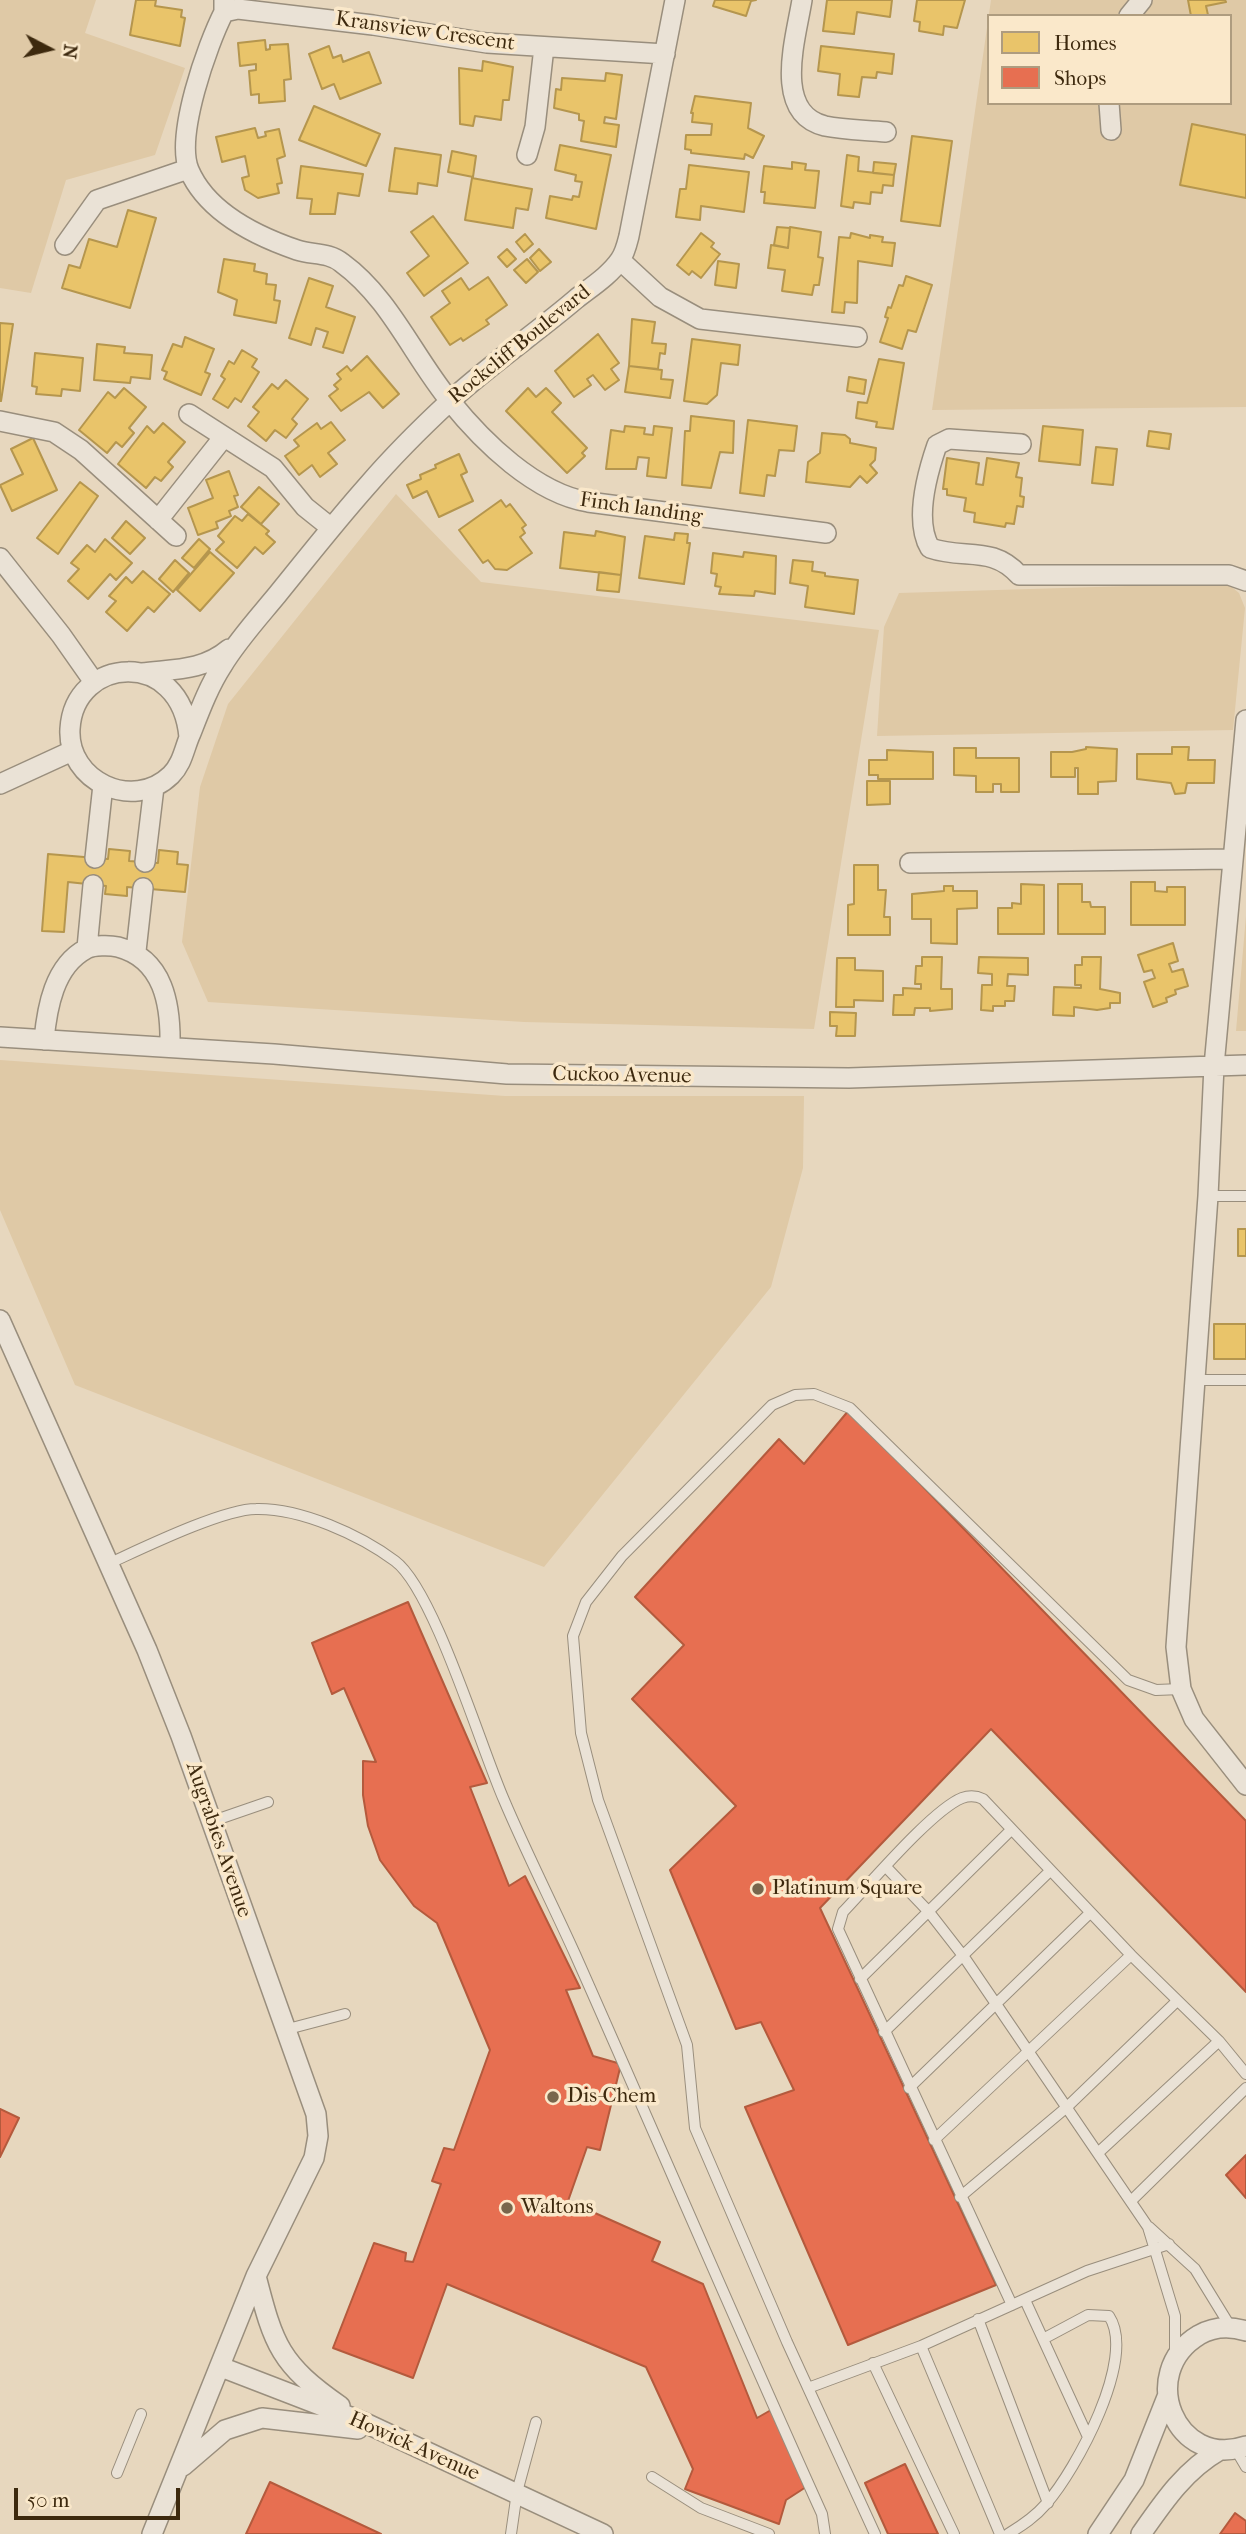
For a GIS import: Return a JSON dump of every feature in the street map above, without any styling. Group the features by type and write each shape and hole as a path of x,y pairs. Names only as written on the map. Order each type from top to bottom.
{"street":[{"path":"675,0 629,236 620,260 660,297 700,319 857,337"},
{"path":"802,0 792,69 792,91 798,108 808,119 825,126 886,132"},
{"path":"1131,14 1142,0"},
{"name":"Kransview Crescent","path":"450,401 372,292 341,262 328,255 299,251 246,228 223,213 202,192 188,169 184,147 186,125 224,6 486,43 665,54"},
{"name":"Kransview Crescent","path":"527,155 535,127 544,47"},
{"path":"1109,105 1111,130"},
{"path":"65,245 97,200 188,169"},
{"name":"Rockcliff Boulevard","path":"247,632 330,527 386,465 450,401 551,320 620,260"},
{"name":"Finch landing","path":"450,401 526,475 569,499 826,533"},
{"path":"189,414 273,468 305,507 330,527"},
{"path":"0,421 54,432 81,450 176,536"},
{"path":"158,520 223,438"},
{"path":"1021,444 949,439 937,445 931,462 922,531 930,548 992,556 1006,561 1019,575 1228,575 1246,581"},
{"path":"0,558 94,682"},
{"path":"247,632 221,667 189,737 183,758 171,775 154,787 120,791 89,776 72,751 70,739 72,715 83,694 94,682 115,673 194,668 216,659 247,632"},
{"path":"142,673 154,677 175,693 187,716 189,737"},
{"path":"1246,720 1214,1066 1196,1380 1176,1647 1181,1689 1194,1719 1246,1785"},
{"path":"0,784 72,751"},
{"path":"95,858 103,785"},
{"path":"145,862 154,787"},
{"path":"909,863 1232,859"},
{"path":"86,948 93,885"},
{"path":"136,951 143,888"},
{"path":"44,1040 48,1006 56,984 70,963 86,948 112,946 136,951 152,967 165,990 171,1021 170,1047"},
{"name":"Cuckoo Avenue","path":"0,1037 170,1047 507,1074 684,1078 849,1078 1246,1065"},
{"name":"Augrabies Avenue","path":"0,1320 110,1563 181,1736 210,1822 288,2029 316,2114 318,2136 314,2158 256,2276 180,2469"},
{"path":"256,2276 271,2332 289,2366 307,2383 361,2421"},
{"path":"1234,2449 1201,2444 1184,2433 1173,2416 1167,2397 1167,2377 1175,2358 1187,2342 1205,2332 1242,2329"},
{"name":"Howick Avenue","path":"221,2367 361,2421 603,2534"},
{"path":"1098,2534 1134,2480 1167,2397"},
{"path":"152,2534 180,2469 225,2430 262,2418 380,2431"},
{"path":"1141,2534 1177,2484 1193,2468 1234,2449"}],"lane":[{"path":"1208,1196 1246,1196"},
{"path":"1196,1380 1246,1380"},
{"path":"875,2534 699,2139 693,2118 693,2080 684,2035 597,1800 581,1733 573,1636 586,1602 622,1556 772,1405 795,1395 814,1394 850,1408 1128,1680 1156,1690 1181,1689"},
{"path":"110,1563 163,1539 254,1508 288,1513 352,1534 397,1563 411,1576 438,1633 504,1800 575,1952 706,2259 822,2514 825,2534"},
{"path":"1012,2305 841,1940 838,1923 843,1912 941,1812 964,1797 977,1796 983,1799 1090,1913 1219,2041 1246,2074"},
{"path":"210,1822 268,1802"},
{"path":"860,1979 1011,1830"},
{"path":"886,1867 929,1912 964,1957 994,2005 1031,2052 1099,2151 1148,2227 1175,2316 1175,2358"},
{"path":"884,2032 1050,1871"},
{"path":"909,2088 1090,1913"},
{"path":"934,2140 1031,2052 1131,1955"},
{"path":"960,2197 1067,2107 1177,2001"},
{"path":"288,2029 345,2014"},
{"path":"1099,2151 1219,2041"},
{"path":"1132,2200 1246,2088"},
{"path":"1148,2227 1170,2244 1242,2329"},
{"path":"808,2388 920,2346 1087,2272 1170,2244"},
{"path":"1025,2300 1088,2437"},
{"path":"1009,2534 1030,2521 1068,2475 1105,2398 1114,2362 1116,2340 1113,2322 1104,2314 1088,2315 1043,2339"},
{"path":"978,2319 1048,2502"},
{"path":"920,2346 1000,2534"},
{"path":"873,2363 954,2534"},
{"path":"117,2473 141,2414"},
{"path":"510,2534 517,2492 536,2422"},
{"path":"1234,2449 1246,2468"},
{"path":"652,2477 701,2508 769,2534"}],"shaded area":[{"path":"0,0 96,0 85,33 185,68 155,155 66,180 31,293 0,288"},
{"path":"991,0 1246,0 1246,407 932,410 987,28 987,105 1232,105 1232,14 989,14"},
{"path":"396,494 481,582 879,630 814,1029 524,1022 208,1002 182,942 200,787 228,704"},
{"path":"1227,583 1239,593 1245,608 1233,730 877,736 884,627 899,593"},
{"path":"1246,916 1246,1031 1236,1031"},
{"path":"0,1060 505,1096 804,1096 803,1168 771,1287 544,1567 75,1385 0,1210"}],"building: Homes":[{"path":"136,0 156,0 155,6 182,10 181,17 185,18 180,46 130,35"},
{"path":"715,0 756,0 751,1 746,16 713,6"},
{"path":"827,0 892,0 890,17 857,12 854,34 823,31"},
{"path":"917,0 965,0 957,28 944,26 943,35 919,31 920,22 914,21"},
{"path":"1188,0 1226,2 1206,6 1208,14 1191,14"},
{"path":"265,40 266,50 270,49 270,45 288,44 291,79 284,80 285,101 259,103 259,94 251,95 249,71 256,70 256,64 240,66 238,43"},
{"path":"329,46 333,58 341,55 343,62 369,52 381,83 340,99 334,84 322,89 309,54"},
{"path":"821,46 894,54 892,74 877,72 876,78 862,77 859,97 838,95 840,74 818,71"},
{"path":"483,61 513,67 509,100 503,100 501,120 475,116 473,126 460,124 459,68 482,71"},
{"path":"606,73 622,75 616,119 605,117 604,123 619,125 616,147 581,141 584,121 579,120 579,114 554,108 556,89 561,90 562,78 605,81"},
{"path":"695,96 751,103 748,128 764,136 753,158 745,154 744,159 691,153 691,150 685,149 686,135 711,135 712,124 692,122"},
{"path":"314,106 380,134 366,166 299,140"},
{"path":"1192,124 1246,135 1246,198 1180,185"},
{"path":"255,128 258,138 266,136 265,132 279,129 285,156 277,159 282,183 277,184 279,193 258,198 245,190 242,178 249,176 245,156 222,162 216,137"},
{"path":"912,136 952,141 940,226 901,221"},
{"path":"560,145 611,155 596,229 546,218 550,196 572,200 573,196 579,197 582,182 575,181 576,175 555,170"},
{"path":"395,148 441,155 437,186 418,183 417,194 389,191"},
{"path":"452,151 476,156 473,177 448,172"},
{"path":"847,155 859,157 858,171 894,175 893,186 883,185 882,193 871,192 870,204 854,202 853,208 841,206"},
{"path":"792,162 806,164 805,170 819,171 815,208 764,203 765,192 761,192 764,166 792,169"},
{"path":"874,162 896,164 894,175 873,173"},
{"path":"689,165 749,172 744,212 701,206 700,220 676,217 680,189 686,189"},
{"path":"301,166 363,174 359,196 338,193 335,214 310,214 312,199 297,198"},
{"path":"472,178 532,189 528,210 516,208 513,228 465,220"},
{"path":"128,210 156,218 130,308 62,288 69,265 80,268 89,239 117,247"},
{"path":"433,216 468,263 424,296 407,273 429,256 411,232"},
{"path":"777,227 790,228 788,248 774,245"},
{"path":"790,227 821,232 818,257 823,258 819,285 814,285 812,295 782,291 785,270 768,268 771,245 788,248"},
{"path":"701,233 714,243 711,247 720,254 701,278 692,271 689,275 677,265"},
{"path":"851,233 870,238 870,235 883,237 882,242 895,243 892,266 858,261 857,303 845,302 844,313 832,312 839,237 850,238"},
{"path":"525,234 533,244 524,252 516,242"},
{"path":"507,249 516,259 507,267 498,257"},
{"path":"539,249 551,262 540,271 530,258"},
{"path":"224,259 255,264 254,271 267,274 266,284 276,285 274,300 280,301 276,323 234,315 237,300 218,292"},
{"path":"527,259 538,272 526,283 514,270"},
{"path":"718,261 739,264 736,288 715,285"},
{"path":"906,276 932,285 916,332 908,330 902,349 880,342 888,318 885,317 888,307 891,308 899,285 903,286"},
{"path":"488,277 507,305 486,320 489,324 463,341 461,338 450,345 431,317 450,303 442,291 461,278 469,290"},
{"path":"309,278 333,286 326,307 355,317 343,353 323,347 328,332 316,328 311,345 289,338"},
{"path":"632,319 655,322 652,343 666,344 665,354 660,353 658,369 629,366"},
{"path":"0,323 13,324 1,401 0,401"},
{"path":"598,334 619,363 611,369 619,380 605,390 593,375 587,379 591,385 574,397 555,371"},
{"path":"185,337 214,349 205,372 210,374 201,395 164,379 167,372 162,370 173,344 182,347"},
{"path":"692,339 740,345 738,365 721,363 717,395 707,404 684,401"},
{"path":"97,344 125,347 124,353 152,355 150,379 131,377 130,383 94,380"},
{"path":"242,350 257,359 252,367 259,372 241,402 235,398 228,408 213,399 225,379 221,376 229,361 234,364"},
{"path":"35,353 83,358 80,391 62,389 61,396 36,394 37,387 32,386"},
{"path":"367,356 399,394 383,408 369,392 341,411 329,396 338,389 334,385 341,379 337,374 347,366 351,371"},
{"path":"879,359 904,363 893,429 876,427 877,422 856,418 858,402 867,403"},
{"path":"629,366 662,370 661,379 673,380 670,398 625,392"},
{"path":"849,377 866,380 864,394 847,391"},
{"path":"286,380 308,399 292,419 297,424 286,438 275,430 266,441 248,426 259,412 253,407 272,384 278,389"},
{"path":"124,388 146,407 129,428 134,433 122,447 116,442 107,453 79,430 108,392 115,398"},
{"path":"528,388 536,397 546,388 561,403 552,412 587,448 582,453 585,456 567,473 506,411"},
{"path":"691,416 734,421 733,453 720,452 711,488 682,485 685,431 690,431"},
{"path":"748,420 797,426 794,451 779,450 775,476 767,475 764,496 740,493"},
{"path":"331,422 345,440 328,453 337,464 320,477 312,465 299,475 285,456 299,446 294,440 317,423 321,429"},
{"path":"163,423 185,442 168,462 173,467 161,481 155,477 146,488 118,464 147,426 154,433"},
{"path":"625,426 645,428 644,434 653,435 654,426 672,428 666,478 647,476 649,458 638,457 636,469 606,469 611,430 624,432"},
{"path":"1043,426 1083,430 1080,465 1039,461"},
{"path":"1149,431 1171,434 1169,449 1147,446"},
{"path":"822,433 845,435 850,439 850,443 876,448 875,460 870,465 877,473 867,483 860,476 850,487 806,482 808,462 820,453"},
{"path":"33,438 57,490 12,511 0,485 23,474 11,449"},
{"path":"1096,447 1117,449 1113,485 1092,483"},
{"path":"459,454 467,472 461,475 473,501 439,517 427,491 413,498 407,485 421,479 420,475 436,468 435,465"},
{"path":"947,458 979,463 976,484 983,485 987,458 1019,463 1016,477 1022,478 1020,496 1024,497 1023,507 1017,506 1014,524 1006,523 1005,527 974,522 975,513 964,511 966,498 947,495 947,489 943,489"},
{"path":"229,471 238,495 234,496 238,507 229,511 231,516 216,522 218,528 198,535 188,508 213,498 206,480"},
{"path":"80,482 98,496 58,554 37,538"},
{"path":"259,487 279,504 261,524 241,507"},
{"path":"501,500 506,507 510,504 526,525 522,528 525,533 520,537 532,553 507,570 495,569 488,560 483,563 459,530"},
{"path":"248,514 269,531 266,534 275,542 263,554 255,547 237,568 216,550 224,542 218,536 235,516 242,521"},
{"path":"126,521 145,538 130,554 112,538"},
{"path":"596,531 625,537 621,575 560,568 564,532 595,536"},
{"path":"675,533 688,534 687,543 690,543 684,584 639,578 645,536 674,540"},
{"path":"105,539 132,563 116,580 110,574 88,599 68,581 79,569 71,563 87,545 95,552"},
{"path":"199,539 210,549 194,568 182,558"},
{"path":"210,552 234,573 200,611 177,590"},
{"path":"744,552 776,556 775,594 755,591 754,596 719,594 721,587 715,586 717,574 711,573 713,553 743,557"},
{"path":"175,560 189,573 173,592 159,579"},
{"path":"793,560 813,562 812,571 825,573 825,576 858,580 854,614 805,607 808,586 790,583"},
{"path":"143,571 170,594 154,612 148,607 127,631 106,612 116,601 109,596 126,577 132,583"},
{"path":"599,572 621,575 619,592 597,590"},
{"path":"1086,747 1117,749 1116,781 1098,782 1098,794 1078,794 1078,768 1075,768 1075,777 1051,777 1051,752 1072,752"},
{"path":"1172,747 1189,747 1188,760 1215,760 1214,783 1187,783 1185,793 1175,794 1171,783 1137,779 1137,754 1172,754"},
{"path":"954,748 976,748 976,758 1019,758 1019,792 1001,792 1001,784 993,784 993,792 976,792 976,776 954,775"},
{"path":"887,750 933,752 933,779 878,779 878,775 869,775 869,760 887,760"},
{"path":"867,781 890,781 890,804 867,805"},
{"path":"109,849 130,851 129,861 158,863 159,850 178,852 177,864 188,865 185,892 127,887 127,896 105,894 106,886 68,882 64,932 42,931 48,854 108,859"},
{"path":"854,865 878,865 878,890 886,890 884,917 890,917 890,935 848,935 848,905 854,904"},
{"path":"1131,882 1155,882 1155,891 1167,892 1167,887 1185,887 1185,925 1131,925"},
{"path":"1021,884 1044,885 1044,934 998,934 998,908 1012,908 1012,903 1021,904"},
{"path":"1058,884 1082,884 1082,902 1090,902 1091,907 1105,907 1105,934 1058,934"},
{"path":"944,886 953,886 953,891 977,891 977,908 957,909 957,944 931,943 931,919 912,919 912,894 944,891"},
{"path":"1173,943 1178,961 1169,964 1172,972 1183,969 1188,986 1175,990 1176,994 1166,998 1167,1002 1153,1007 1144,982 1155,978 1152,970 1144,972 1138,955"},
{"path":"922,957 942,957 941,989 952,989 952,1009 930,1011 930,1008 915,1008 914,1015 893,1015 894,995 903,995 903,988 921,989 921,984 915,984 916,966 922,966"},
{"path":"979,957 1028,958 1028,975 1008,974 1007,986 1015,986 1014,1001 1005,1001 1005,1006 993,1006 993,1011 981,1010 982,985 992,985 992,974 978,973"},
{"path":"1082,957 1101,957 1100,989 1120,993 1120,1003 1110,1003 1110,1008 1097,1010 1074,1007 1074,1016 1053,1015 1054,987 1081,988 1081,985 1075,985 1075,965 1082,965"},
{"path":"837,958 855,958 855,970 883,971 883,1001 854,1000 854,1007 836,1007"},
{"path":"830,1012 856,1013 855,1036 836,1036 837,1026 830,1026"},
{"path":"1238,1229 1246,1229 1246,1256 1238,1256"},
{"path":"1214,1324 1246,1324 1246,1359 1214,1359"}],"building: Shops":[{"name":"Platinum Square","path":"849,1410 1246,1821 1246,1992 991,1729 820,1908 996,2285 848,2345 745,2107 794,2090 761,2022 736,2029 670,1870 736,1806 632,1699 684,1645 635,1597 779,1439 804,1464"},
{"path":"408,1602 487,1783 470,1787 509,1886 525,1876 580,1988 566,1990 593,2056 621,2064 600,2150 587,2147 568,2201 660,2242 652,2261 703,2284 757,2418 771,2410 806,2487 786,2500 779,2524 685,2489 693,2469 646,2367 447,2284 413,2378 333,2348 374,2243 406,2253 405,2261 413,2262 441,2184 432,2181 444,2148 454,2150 490,2050 437,1923 414,1906 380,1860 368,1826 363,1795 363,1761 376,1762 344,1688 332,1694 312,1643"},
{"path":"0,2109 19,2118 0,2157"},
{"path":"1246,2155 1246,2198 1226,2175"},
{"path":"905,2464 938,2534 888,2534 865,2483"},
{"path":"270,2482 381,2534 246,2534"},
{"path":"1235,2513 1246,2521 1246,2534 1220,2534"}],"place":[{"name":"Platinum Square","path":"758,1889"},
{"name":"Dis-Chem","path":"553,2097"},
{"name":"Waltons","path":"507,2208"}]}
